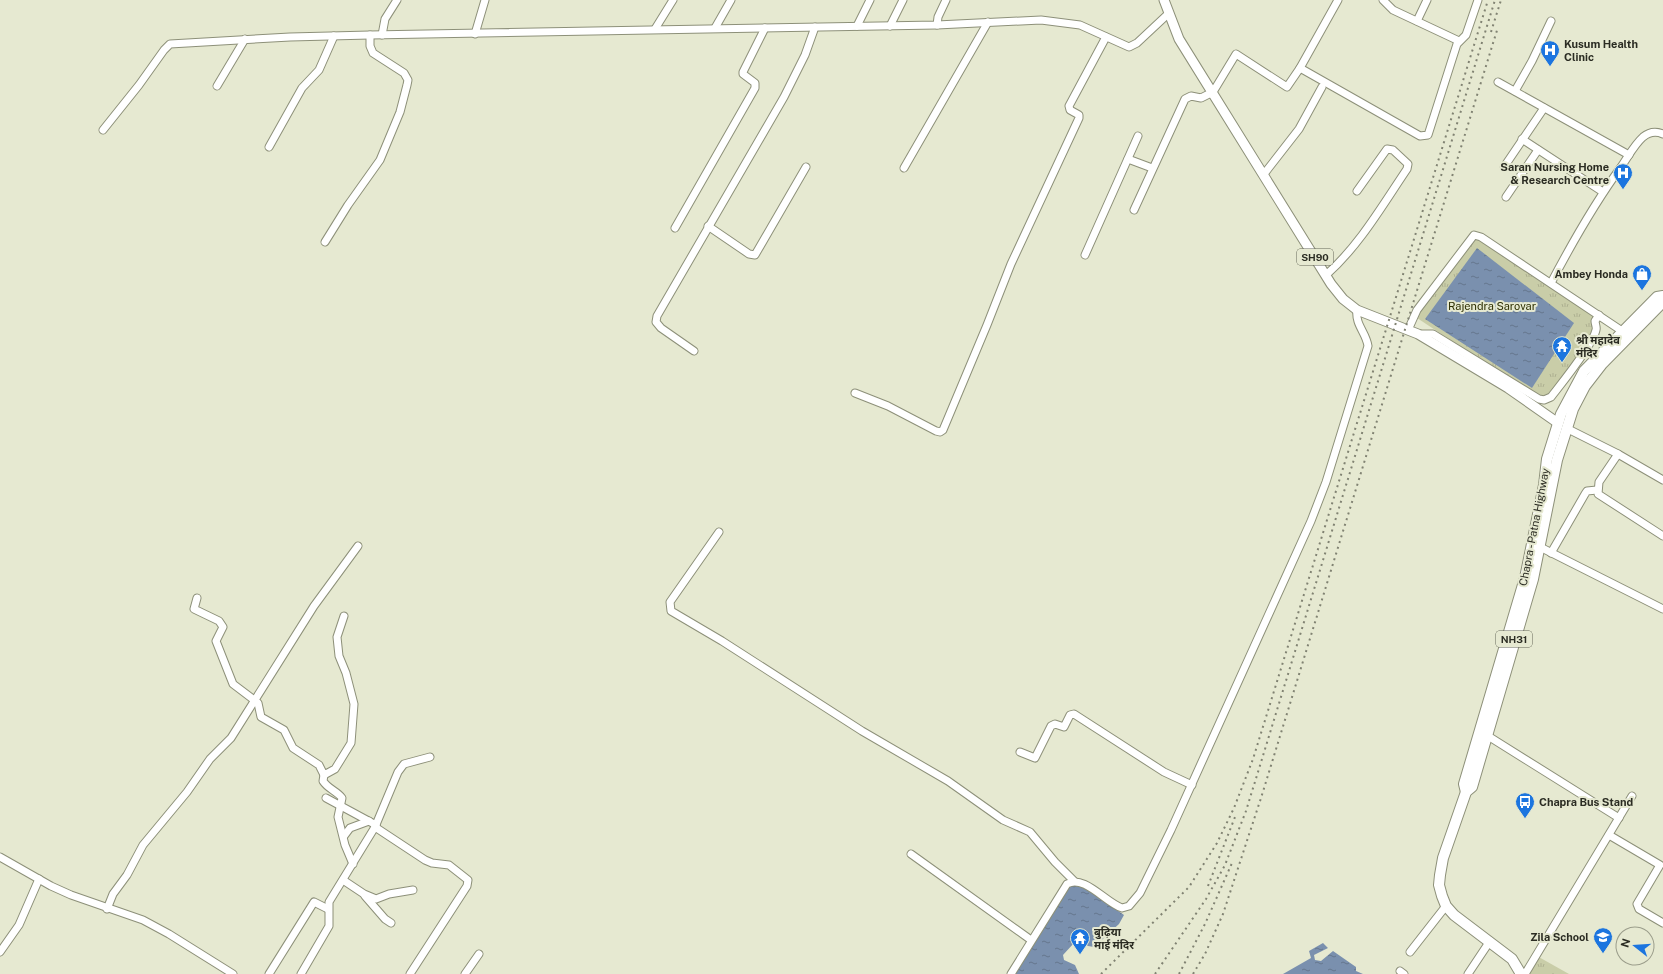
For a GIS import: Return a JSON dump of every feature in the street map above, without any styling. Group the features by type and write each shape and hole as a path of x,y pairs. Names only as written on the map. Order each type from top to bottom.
{"highway":[{"name":"Chapra - Patna Highway","path":"1446,906 1440,885 1443,858 1466,792 1472,787 1488,736 1504,674 1533,580 1557,460 1562,426 1565,405 1584,371 1657,297 1662,297 1662,302 1602,364 1585,386 1562,426 1547,459 1543,492 1526,578 1464,784 1466,792"},
{"path":"1446,906 1464,923 1512,958 1521,974"}],"main road":[{"name":"SH90","path":"1164,0 1168,14 1180,39 1326,275 1343,298 1357,310 1418,334 1508,388 1562,426"}],"street":[{"path":"382,35 385,20 397,0"},
{"path":"475,34 485,0"},
{"path":"655,29 673,0"},
{"path":"715,28 731,0"},
{"path":"858,26 870,0"},
{"path":"890,26 903,0"},
{"path":"936,25 946,0"},
{"path":"1134,210 1185,99 1191,96 1204,97 1213,92 1236,54 1287,87 1300,68 1338,0"},
{"path":"1383,0 1393,10 1459,41"},
{"path":"1417,21 1427,0"},
{"path":"1300,68 1424,137 1430,132 1459,41 1466,35 1478,0"},
{"path":"103,130 170,44 245,39 370,35 936,25 1041,20 1067,22 1080,25 1125,46 1133,46 1168,14"},
{"path":"1515,91 1535,56 1551,21"},
{"path":"904,168 988,22"},
{"path":"694,351 661,328 656,319 708,226 784,97 800,66 815,27"},
{"path":"675,228 755,88 754,83 743,74 743,72 765,28"},
{"path":"326,242 348,205 380,160 400,112 406,91 408,80 406,76 400,70 373,53 370,46 370,35"},
{"path":"269,147 302,88 319,70 334,36"},
{"path":"855,392 888,406 936,431 940,432 943,430 1011,264 1080,116 1069,108 1106,37"},
{"path":"217,86 245,39"},
{"path":"1498,82 1629,155"},
{"path":"1264,174 1299,129 1322,87"},
{"path":"1504,166 1544,108"},
{"path":"1551,283 1577,233 1602,192 1629,155 1643,136 1650,132 1662,132"},
{"path":"1085,255 1138,136"},
{"path":"1522,140 1602,192"},
{"path":"1326,275 1339,263 1354,245 1403,175 1408,164 1393,150 1387,149 1357,191"},
{"path":"1506,197 1538,150"},
{"path":"1128,159 1152,168"},
{"path":"708,226 748,254 755,256 806,167"},
{"path":"1408,330 1417,310 1474,235 1481,237 1622,331"},
{"path":"718,532 670,602 671,611 722,641 862,731 948,781 1003,820 1030,832 1055,862 1074,881 1084,884 1118,907 1129,906 1140,893 1192,785 1260,635 1326,482 1368,346 1367,338 1357,324 1357,310"},
{"path":"1418,334 1433,334 1538,399 1544,400 1551,397 1580,358 1594,335 1596,330 1595,321 1599,315"},
{"path":"1562,426 1618,454 1663,480"},
{"path":"1618,454 1599,482 1597,490 1602,498 1663,536"},
{"path":"1552,553 1587,491 1597,490"},
{"path":"107,909 113,894 127,875 143,846 187,792 206,765 231,738 315,603 328,588 358,546"},
{"path":"1540,547 1663,609"},
{"path":"197,598 194,609 219,621 223,627 216,641 233,684 258,703 261,717 284,730 292,748 319,765 324,774 322,781 326,786 338,793 342,798 342,806 338,817 344,836 345,845 353,864"},
{"path":"324,774 334,769 351,743 354,704 346,672 339,656 337,637 344,616"},
{"path":"1020,752 1035,758 1051,726 1055,724 1064,726 1070,714 1074,714 1164,772 1192,785"},
{"path":"1488,736 1619,818"},
{"path":"301,974 329,926 330,921 328,909 330,902 353,864 398,772 404,764 430,757"},
{"path":"1525,974 1632,796"},
{"path":"326,798 373,824 425,860 432,863 449,865 467,878 468,884 410,974"},
{"path":"344,836 350,828 373,824"},
{"path":"1609,835 1660,865 1637,904 1639,908 1663,923"},
{"path":"911,854 1032,940"},
{"path":"0,857 71,895 107,909 143,920 169,934 234,974"},
{"path":"0,952 19,925 39,879"},
{"path":"343,880 364,894 376,899 389,894 413,890"},
{"path":"1011,974 1064,887 1070,882 1074,881"},
{"path":"364,894 385,919 392,923"},
{"path":"269,974 314,902 328,909"},
{"path":"1410,952 1446,906"},
{"path":"1468,974 1490,941"},
{"path":"465,974 479,954"}],"green space":[{"name":"Rajendra Sarovar","path":"1476,233 1603,318 1552,395 1540,399 1414,316"},
{"path":"1537,956 1569,974 1526,974"}],"water":[{"name":"Rajendra Sarovar","path":"1477,248 1574,323 1532,388 1425,319"},
{"path":"1068,885 1083,886 1124,915 1119,924 1094,947 1088,946 1080,940 1074,943 1063,955 1064,960 1075,965 1079,974 1015,974"},
{"path":"1323,943 1328,948 1314,955 1315,960 1321,961 1333,951 1356,967 1356,971 1363,974 1283,974 1311,958 1309,951"}],"railway":[{"path":"1101,974 1189,887 1217,843 1234,808 1253,759 1488,0"},
{"path":"1155,974 1206,899 1225,865 1246,811 1495,0"},
{"path":"1491,32 1501,0"},
{"path":"1193,974 1205,954 1223,914 1261,798 1498,27"},
{"path":"1208,886 1235,817"},
{"path":"1179,974 1205,924 1232,863"}],"place":[{"name":"Kusum Health Clinic","path":"1550,67"},
{"name":"Saran Nursing Home & Research Centre","path":"1623,190"},
{"name":"Ambey Honda","path":"1642,291"},
{"name":"श्री महादेव मंदिर","path":"1562,363"},
{"name":"Chapra Bus Stand","path":"1525,819"},
{"name":"Zila School","path":"1603,954"},
{"name":"बुढ़िया माई मंदिर","path":"1080,955"}]}
